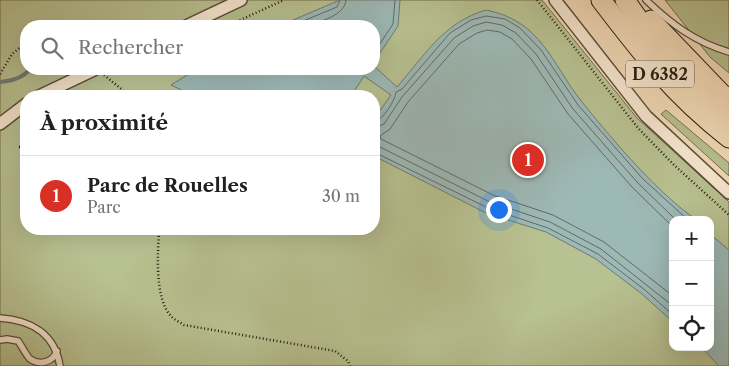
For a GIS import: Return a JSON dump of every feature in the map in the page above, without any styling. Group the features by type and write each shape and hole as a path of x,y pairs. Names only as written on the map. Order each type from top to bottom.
{"highway":[{"name":"D 6382","path":"601,0 649,63 696,112 729,138"},
{"name":"D 6382","path":"625,0 663,54 699,91 729,117"},
{"path":"632,0 715,87 729,99"}],"street":[{"path":"199,20 241,0"},
{"path":"556,0 646,116 729,193"},
{"path":"51,90 83,75"},
{"path":"0,124 20,109"}],"lane":[{"path":"646,0 670,22 693,38 729,52"},
{"path":"0,318 15,319 35,328 51,339 57,352 60,366"},
{"path":"0,340 18,341 30,360 40,363 48,363 54,359 57,352"}],"path":[{"path":"240,20 284,0"},
{"path":"0,74 12,54 20,47"},
{"path":"104,75 122,90"},
{"path":"159,235 158,272 162,298 170,316 184,325 335,351 350,366"}],"green space":[{"path":"0,0 542,0 637,118 729,202 729,366 0,366"},
{"path":"665,0 729,0 729,73 710,57"},
{"path":"666,110 729,163 729,176 661,114"}],"water":[{"path":"340,0 400,0 398,26 380,53 380,20 293,20"},
{"path":"486,10 505,16 533,34 553,59 582,102 621,149 667,196 692,216 669,216 669,318 642,294 596,259 546,232 486,213 380,159 380,111 391,95 364,76 355,90 181,90 171,85 187,75 380,75 380,71 397,87 436,41 471,15"},
{"path":"714,237 729,250 729,366 719,366 705,351 714,351"}],"waterway":[{"path":"0,82 24,75"}],"place":[{"name":"Parc de Rouelles","path":"528,160"}]}
